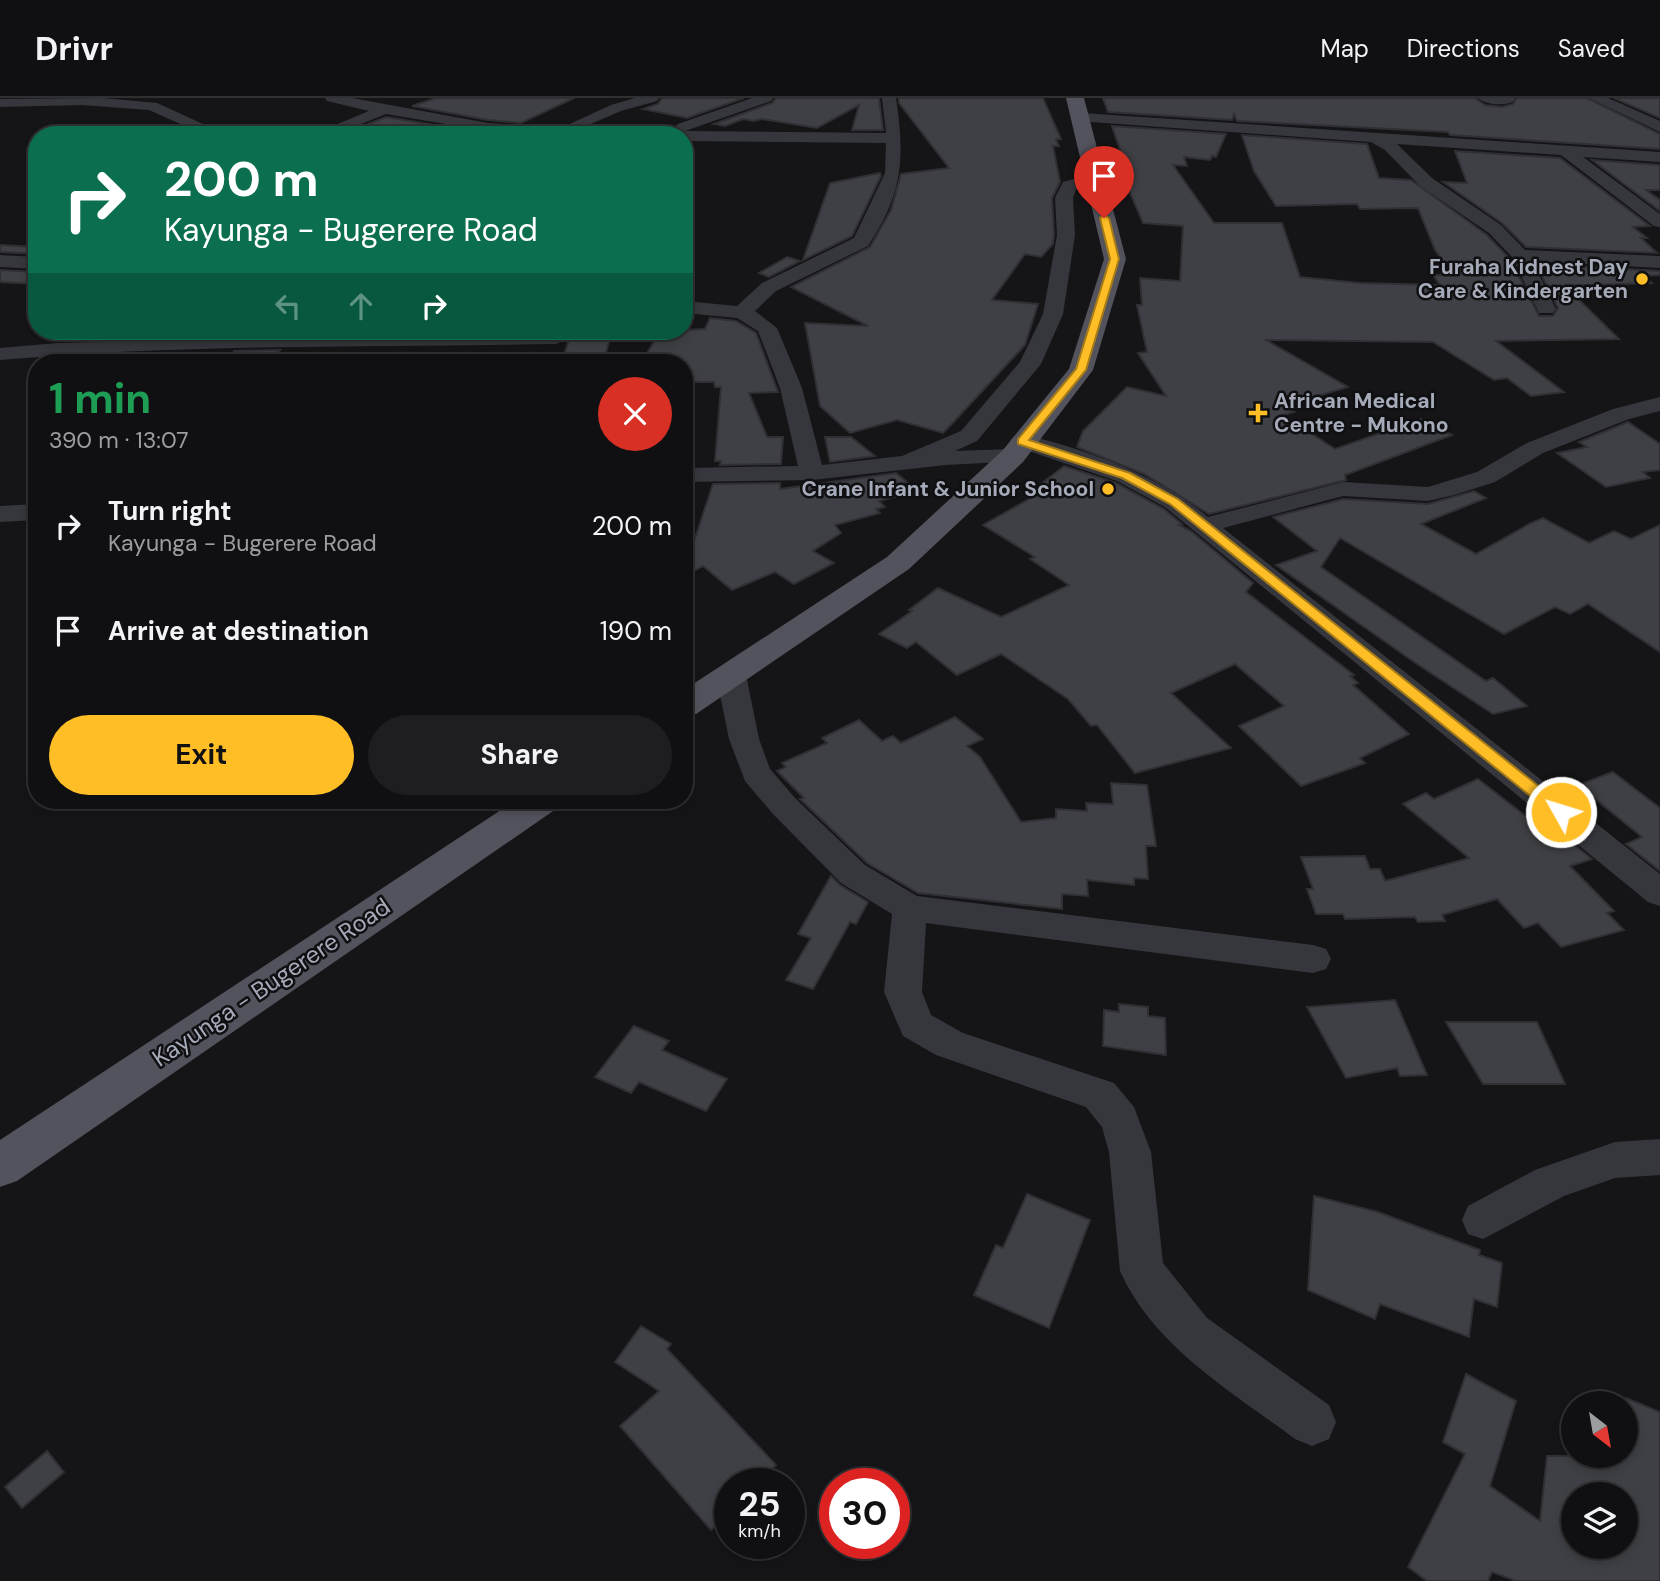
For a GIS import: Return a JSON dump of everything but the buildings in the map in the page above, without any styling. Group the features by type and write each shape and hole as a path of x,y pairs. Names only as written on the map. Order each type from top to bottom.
{"main road":[{"path":"693,700 898,563 1017,449 1081,370 1115,259 1079,108"},
{"name":"Kayunga - Bugerere Road","path":"0,1166 530,809"}],"street":[{"path":"332,98 384,110 481,126"},
{"path":"572,126 616,108 652,98"},
{"path":"684,126 766,98"},
{"path":"742,313 769,287 861,242 893,173 894,138 889,98"},
{"path":"1485,98 1507,100"},
{"path":"1596,98 1660,127"},
{"path":"0,103 82,101 152,106 198,126"},
{"path":"1079,108 1377,139 1660,157"},
{"path":"342,126 384,110"},
{"path":"693,136 894,138"},
{"path":"1377,139 1391,147 1426,181 1495,229 1520,255 1546,309"},
{"path":"1564,150 1660,222"},
{"path":"908,462 969,436 1030,364 1053,314 1066,235 1064,198 1069,186 1094,178"},
{"path":"1520,255 1660,262"},
{"path":"0,261 28,263"},
{"path":"693,308 742,313 767,328 791,388 812,473"},
{"path":"0,354 99,348 465,340"},
{"path":"1205,525 1343,489 1428,494 1445,490 1486,477 1535,447 1553,443 1621,414 1660,404"},
{"path":"693,475 812,473 1017,449 1126,476 1174,502 1205,525 1660,893"},
{"path":"0,514 28,512"},
{"path":"731,675 744,738 757,773 784,806 853,874 910,908 1313,959"},
{"path":"910,908 903,992 916,1025 950,1044 1100,1096 1121,1119 1130,1152 1142,1270 1191,1334 1312,1422"},
{"path":"1483,1220 1550,1183 1615,1160 1660,1157"}],"place":[{"name":"Furaha Kidnest Day Care & Kindergarten","path":"1642,279"},
{"name":"African Medical Centre - Mukono","path":"1258,413"},
{"name":"Crane Infant & Junior School","path":"1108,489"}],"route":[{"path":"1104,218 1115,259 1081,370 1022,441 1126,476 1174,502 1561,812"}]}
